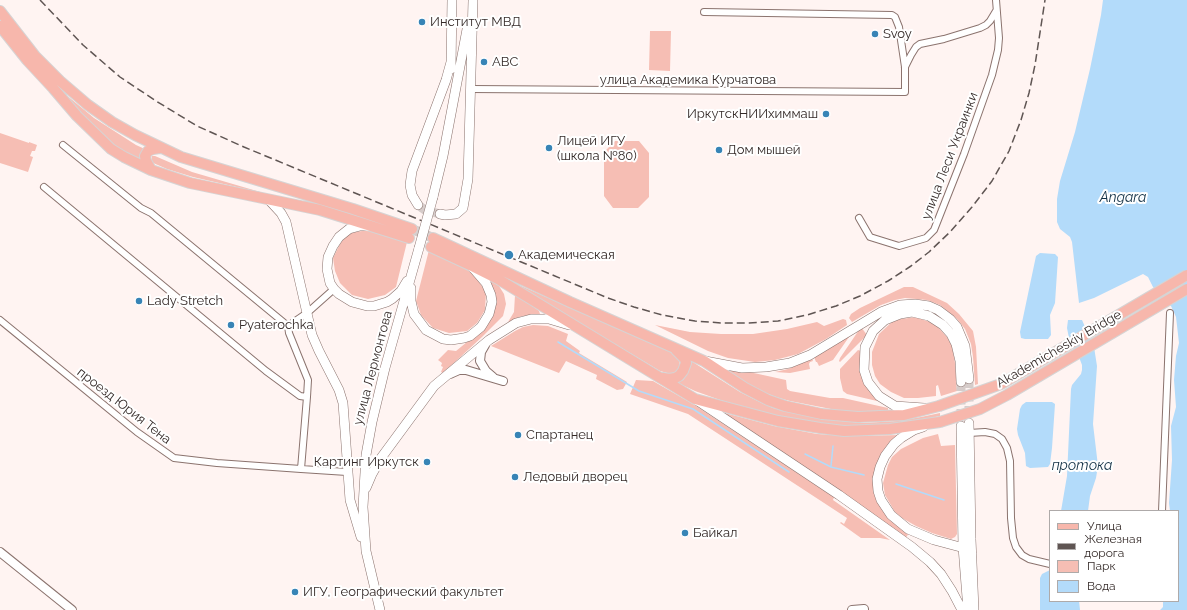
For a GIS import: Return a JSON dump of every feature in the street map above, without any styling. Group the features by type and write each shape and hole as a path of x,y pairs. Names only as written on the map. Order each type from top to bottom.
{"main road":[{"name":"улица Лермонтова","path":"446,136 450,98 452,0"},
{"name":"улица Лермонтова","path":"380,610 366,551 363,507 366,455 385,368 433,197 473,0"},
{"path":"440,214 456,214 464,208 468,179 473,0"},
{"path":"0,11 35,56 60,81 88,105 112,122 160,148 188,159 353,209 410,234 366,226 354,227 344,232 330,251 327,263 328,276 334,289 345,299 360,305 374,306 387,302 397,295 404,287 419,248"},
{"path":"0,26 27,60 76,116 98,138 124,158 151,170 190,183 324,211 378,228"},
{"path":"418,204 412,195 410,185 412,171 446,80 451,62"},
{"path":"151,170 145,156 148,151 153,148 160,148"},
{"path":"269,200 281,213 286,222 314,340 339,390 343,403 350,502 366,551"},
{"name":"Akademicheskiy Bridge","path":"1187,275 1000,384 935,407 904,415 850,417 811,412 785,406 760,396 732,380 704,361 432,243 498,279 695,399 765,418 844,431 868,431 936,423 980,409 1187,290"},
{"path":"419,248 411,289 412,307 417,319 426,330 443,339 458,340 470,336 481,327 491,308 491,296 486,283 478,273 465,262"},
{"path":"704,361 742,368 790,363 810,355 881,312 900,305 915,304 929,306 938,310 950,319 962,336 966,350 965,381 956,344 948,330 939,322 926,315 912,312 896,314 882,322 871,334 865,347 864,370 868,382 879,396 895,406 916,408 935,407"},
{"path":"363,507 365,492 369,481 381,458 434,386 490,340 516,323 531,319 548,319 557,321 588,334"},
{"path":"661,378 669,379 678,376 683,371 685,364 683,356 668,345"},
{"path":"695,399 839,495 912,547 930,562 941,574 962,610"},
{"path":"936,423 910,432 894,444 887,452 880,467 878,487 883,503 895,519 908,529 944,543 963,543"},
{"path":"968,610 963,543 965,425 969,433 974,610"},
{"path":"963,543 972,554"}],"street":[{"name":"улица Леси Украинки","path":"859,218 870,237 900,246 926,238 934,230 967,146 992,75 998,50 999,38 996,0"},
{"path":"905,67 916,47 920,44 944,39 980,28 990,21 996,11"},
{"path":"704,12 892,15 895,16 898,21 905,67"},
{"name":"улица Академика Курчатова","path":"471,89 703,92 905,92 905,67"},
{"path":"63,145 141,208 151,213 288,326 289,334 308,380 300,469"},
{"path":"44,187 266,371 300,396 307,397"},
{"path":"288,326 307,313 334,289"},
{"path":"1162,510 1170,313"},
{"name":"проезд Юрия Тена","path":"0,320 137,432 174,458 217,463 348,472"},
{"path":"444,378 452,373 462,370 503,381 488,373 480,361 482,350 490,340"},
{"path":"969,433 985,432 995,434 1002,439 1007,448 1010,461 1012,525 1013,538 1016,547 1022,555 1029,559 1049,564"},
{"path":"0,552 72,610"},
{"path":"852,610 864,609"}],"green space":[{"path":"650,31 671,31 670,71 649,70"},
{"path":"47,79 94,118 136,145 147,150 142,162 115,147"},
{"path":"0,133 37,145 35,151 32,151 30,156 33,157 28,172 0,163"},
{"path":"615,141 639,141 649,153 649,197 638,208 613,208 604,196 604,152"},
{"path":"152,156 192,172 267,194 193,177 167,169 151,162"},
{"path":"368,230 407,242 396,287 385,295 368,299 352,295 340,283 335,271 333,258 341,242 350,233"},
{"path":"429,250 463,265 477,278 486,293 485,310 477,323 467,331 449,333 433,328 421,315 416,301"},
{"path":"487,271 674,353 680,360 679,368 675,373 671,374 660,371 534,296"},
{"path":"487,277 499,286 504,294 506,304 503,316 443,373 441,372 443,367 441,366 442,363 438,360 448,350 456,351 478,333 489,321"},
{"path":"904,287 913,287 947,303 959,314 973,331 976,347 978,384 975,385 971,344 965,329 957,319 940,305 927,300 905,298 881,305 852,322 849,318 851,314 860,308"},
{"path":"515,295 534,307 540,314 522,316 508,322 514,312"},
{"path":"916,317 935,324 947,337 952,346 957,391 941,396 938,385 936,386 936,396 904,398 891,392 880,384 875,376 872,365 872,352 879,334 894,320"},
{"path":"843,319 846,320 847,325 826,339 798,354 775,360 755,362 728,358 708,351 655,325 690,332 753,334 787,329 817,322 824,326"},
{"path":"533,325 548,326 568,334 566,341 580,351 579,353 627,382 623,389 617,390 596,379 597,375 566,361 559,373 491,346 523,327"},
{"path":"861,327 867,335 840,362 840,358"},
{"path":"848,336 849,337 833,360 819,366 814,357"},
{"path":"858,350 861,351 860,366 862,375 877,401 847,394 843,391 840,378 840,369"},
{"path":"688,359 740,392 762,403 773,408 798,414 830,420 863,423 897,421 940,413 940,416 912,422 856,427 821,424 774,415 720,400 676,382 683,380 686,376 688,371"},
{"path":"812,359 813,361 809,364 810,369 790,373 775,372 788,369"},
{"path":"726,369 740,370 786,380 787,389 790,391 830,398 843,398 888,408 888,411 857,413 790,401 757,390 726,371"},
{"path":"636,380 653,381 693,404 834,497 833,500 890,540 880,538 861,538 840,523 841,522 844,524 847,518 688,414 630,394"},
{"path":"725,413 774,426 817,434 851,436 901,435 897,439 876,486 909,533 905,539 724,414"},
{"path":"938,434 941,446 955,445 957,534 951,539 932,533 902,518 895,512 885,495 883,483 892,457 901,449 923,438"}],"water":[{"name":"Angara","path":"1103,0 1187,0 1187,610 1160,610 1163,607 1163,602 1179,602 1179,510 1170,510 1169,503 1172,460 1171,426 1176,407 1174,380 1176,356 1179,343 1176,317 1171,306 1153,287 1148,277 1143,274 1094,298 1079,303 1072,242 1070,237 1060,229 1057,222 1057,199 1060,181 1075,132"},
{"path":"1040,253 1055,254 1058,257 1055,303 1050,315 1051,335 1048,339 1025,339 1021,338 1020,332 1036,256"},
{"name":"протока","path":"1068,320 1082,320 1094,347 1097,366 1093,424 1098,466 1090,496 1088,510 1061,510 1067,476 1071,389 1082,370 1079,357 1070,343 1067,328"},
{"path":"1026,402 1052,402 1055,404 1052,448 1050,464 1048,467 1030,468 1026,466 1025,453 1017,429 1020,409"},
{"path":"1049,570 1049,602 1079,602 1080,610 1040,610 1040,578 1042,574"}],"waterway":[{"path":"558,342 639,391 693,409 789,472"},
{"path":"831,466 833,446"},
{"path":"805,454 831,467 864,475"},
{"path":"896,484 944,500"}],"tunnel":[{"path":"418,205 425,210 440,214"},
{"path":"412,229 433,238"},
{"path":"969,379 969,418"},
{"path":"961,382 961,421"}],"railway":[{"path":"40,0 83,45 120,77 197,126 244,147 608,298 662,315 695,321 722,323 778,321 807,315 836,306 860,296 888,281 929,252 950,232 992,181 1009,151 1021,120 1029,93 1045,0"}],"place":[{"name":"Институт МВД","path":"422,22"},
{"name":"Svoy","path":"875,34"},
{"name":"ABC","path":"484,62"},
{"name":"ИркутскНИИхиммаш","path":"826,114"},
{"name":"Лицей ИГУ (школа №80)","path":"549,148"},
{"name":"Дом мышей","path":"719,150"},
{"name":"Академическая","path":"509,255"},
{"name":"Lady Stretch","path":"139,301"},
{"name":"Pyaterochka","path":"231,325"},
{"name":"Спартанец","path":"518,435"},
{"name":"Картинг Иркутск","path":"427,462"},
{"name":"Ледовый дворец","path":"515,477"},
{"name":"Байкал","path":"685,533"},
{"name":"ИГУ, Географический факультет","path":"295,592"}]}
